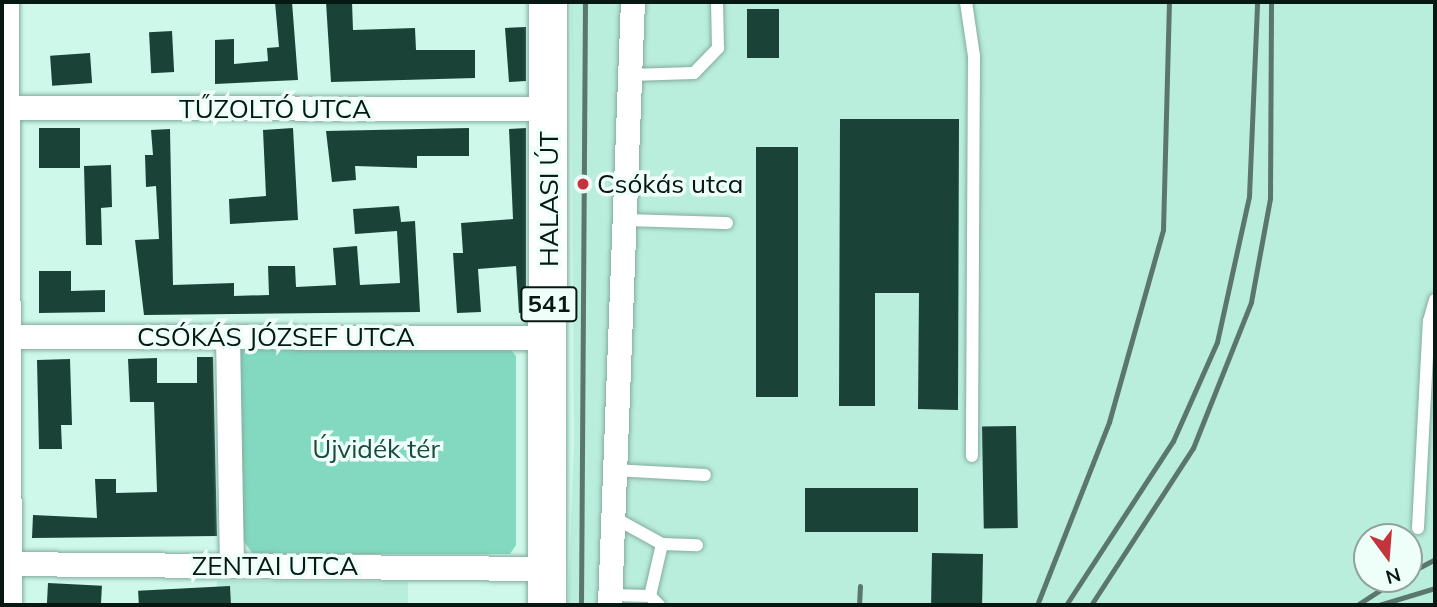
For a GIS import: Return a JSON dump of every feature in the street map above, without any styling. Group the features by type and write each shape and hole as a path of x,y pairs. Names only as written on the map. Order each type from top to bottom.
{"main road":[{"name":"HALASI ÚT","path":"547,587 550,338 548,2"}],"street":[{"path":"7,2 6,564 10,605"},
{"path":"610,600 633,2"},
{"name":"TŰZOLTÓ UTCA","path":"5,108 548,110"},
{"name":"CSÓKÁS JÓZSEF UTCA","path":"6,337 550,338"},
{"path":"228,337 232,566"},
{"name":"ZENTAI UTCA","path":"6,564 232,566 547,587"}],"lane":[{"path":"630,75 694,73 718,48 717,2"},
{"path":"966,2 974,56 972,456"},
{"path":"624,220 727,223"},
{"path":"1418,523 1429,321 1435,300"},
{"path":"613,470 705,475"},
{"path":"612,516 662,544 697,545"},
{"path":"610,600 654,601 662,544"}],"shaded area":[{"path":"571,2 1435,2 1435,605 568,605 574,445"},
{"path":"217,581 408,581 408,605 217,605"}],"green space":[{"name":"Újvidék tér","path":"242,343 507,346 516,356 516,545 510,554 253,554 240,536 235,355"}],"building":[{"path":"275,2 292,2 298,80 215,84 215,40 234,39 234,64 268,61 267,48 279,47"},
{"path":"326,2 352,2 353,30 415,28 416,50 475,50 475,78 331,82"},
{"path":"747,9 779,9 779,58 747,58"},
{"path":"526,27 526,81 509,82 505,28"},
{"path":"172,31 174,72 151,73 149,32"},
{"path":"90,53 92,83 52,86 50,56"},
{"path":"840,119 959,119 958,410 918,409 919,293 875,293 875,406 839,406"},
{"path":"39,128 80,128 80,168 39,168"},
{"path":"293,128 298,220 230,224 229,199 266,196 263,130"},
{"path":"469,128 469,156 417,156 417,168 355,166 356,180 332,182 326,131"},
{"path":"526,128 526,312 519,313 516,266 478,269 481,312 457,313 453,253 463,253 461,223 513,219 509,129"},
{"path":"170,129 173,285 234,283 234,296 269,295 268,266 295,266 296,287 336,285 333,248 357,246 360,285 400,283 397,231 355,234 353,209 399,206 401,222 415,221 420,312 144,315 135,240 159,239 156,186 146,187 145,155 153,155 151,130"},
{"path":"756,147 798,147 798,397 756,397"},
{"path":"111,165 112,207 101,208 102,245 86,245 84,166"},
{"path":"39,271 71,271 71,291 105,290 105,312 39,313"},
{"path":"197,357 213,357 217,536 32,538 33,515 97,518 95,479 116,479 116,493 157,492 154,402 130,402 128,359 157,358 157,383 197,383"},
{"path":"70,359 72,425 61,425 62,449 39,449 37,360"},
{"path":"1016,426 1018,528 984,529 982,427"},
{"path":"805,488 918,488 918,532 805,532"},
{"path":"932,553 983,554 982,605 931,605"},
{"path":"48,583 102,586 101,605 47,605"},
{"path":"230,586 231,605 139,605 138,591"}],"railway":[{"path":"581,605 585,2"},
{"path":"1037,605 1109,422 1163,230 1169,2"},
{"path":"1066,605 1173,441 1217,342 1249,196 1257,2"},
{"path":"1091,605 1193,448 1251,302 1270,198 1271,2"},
{"path":"1423,565 1435,559"},
{"path":"859,605 860,586"},
{"path":"1379,605 1435,588"},
{"path":"1357,605 1375,593"}],"place":[{"name":"Csókás utca","path":"583,184"}]}
